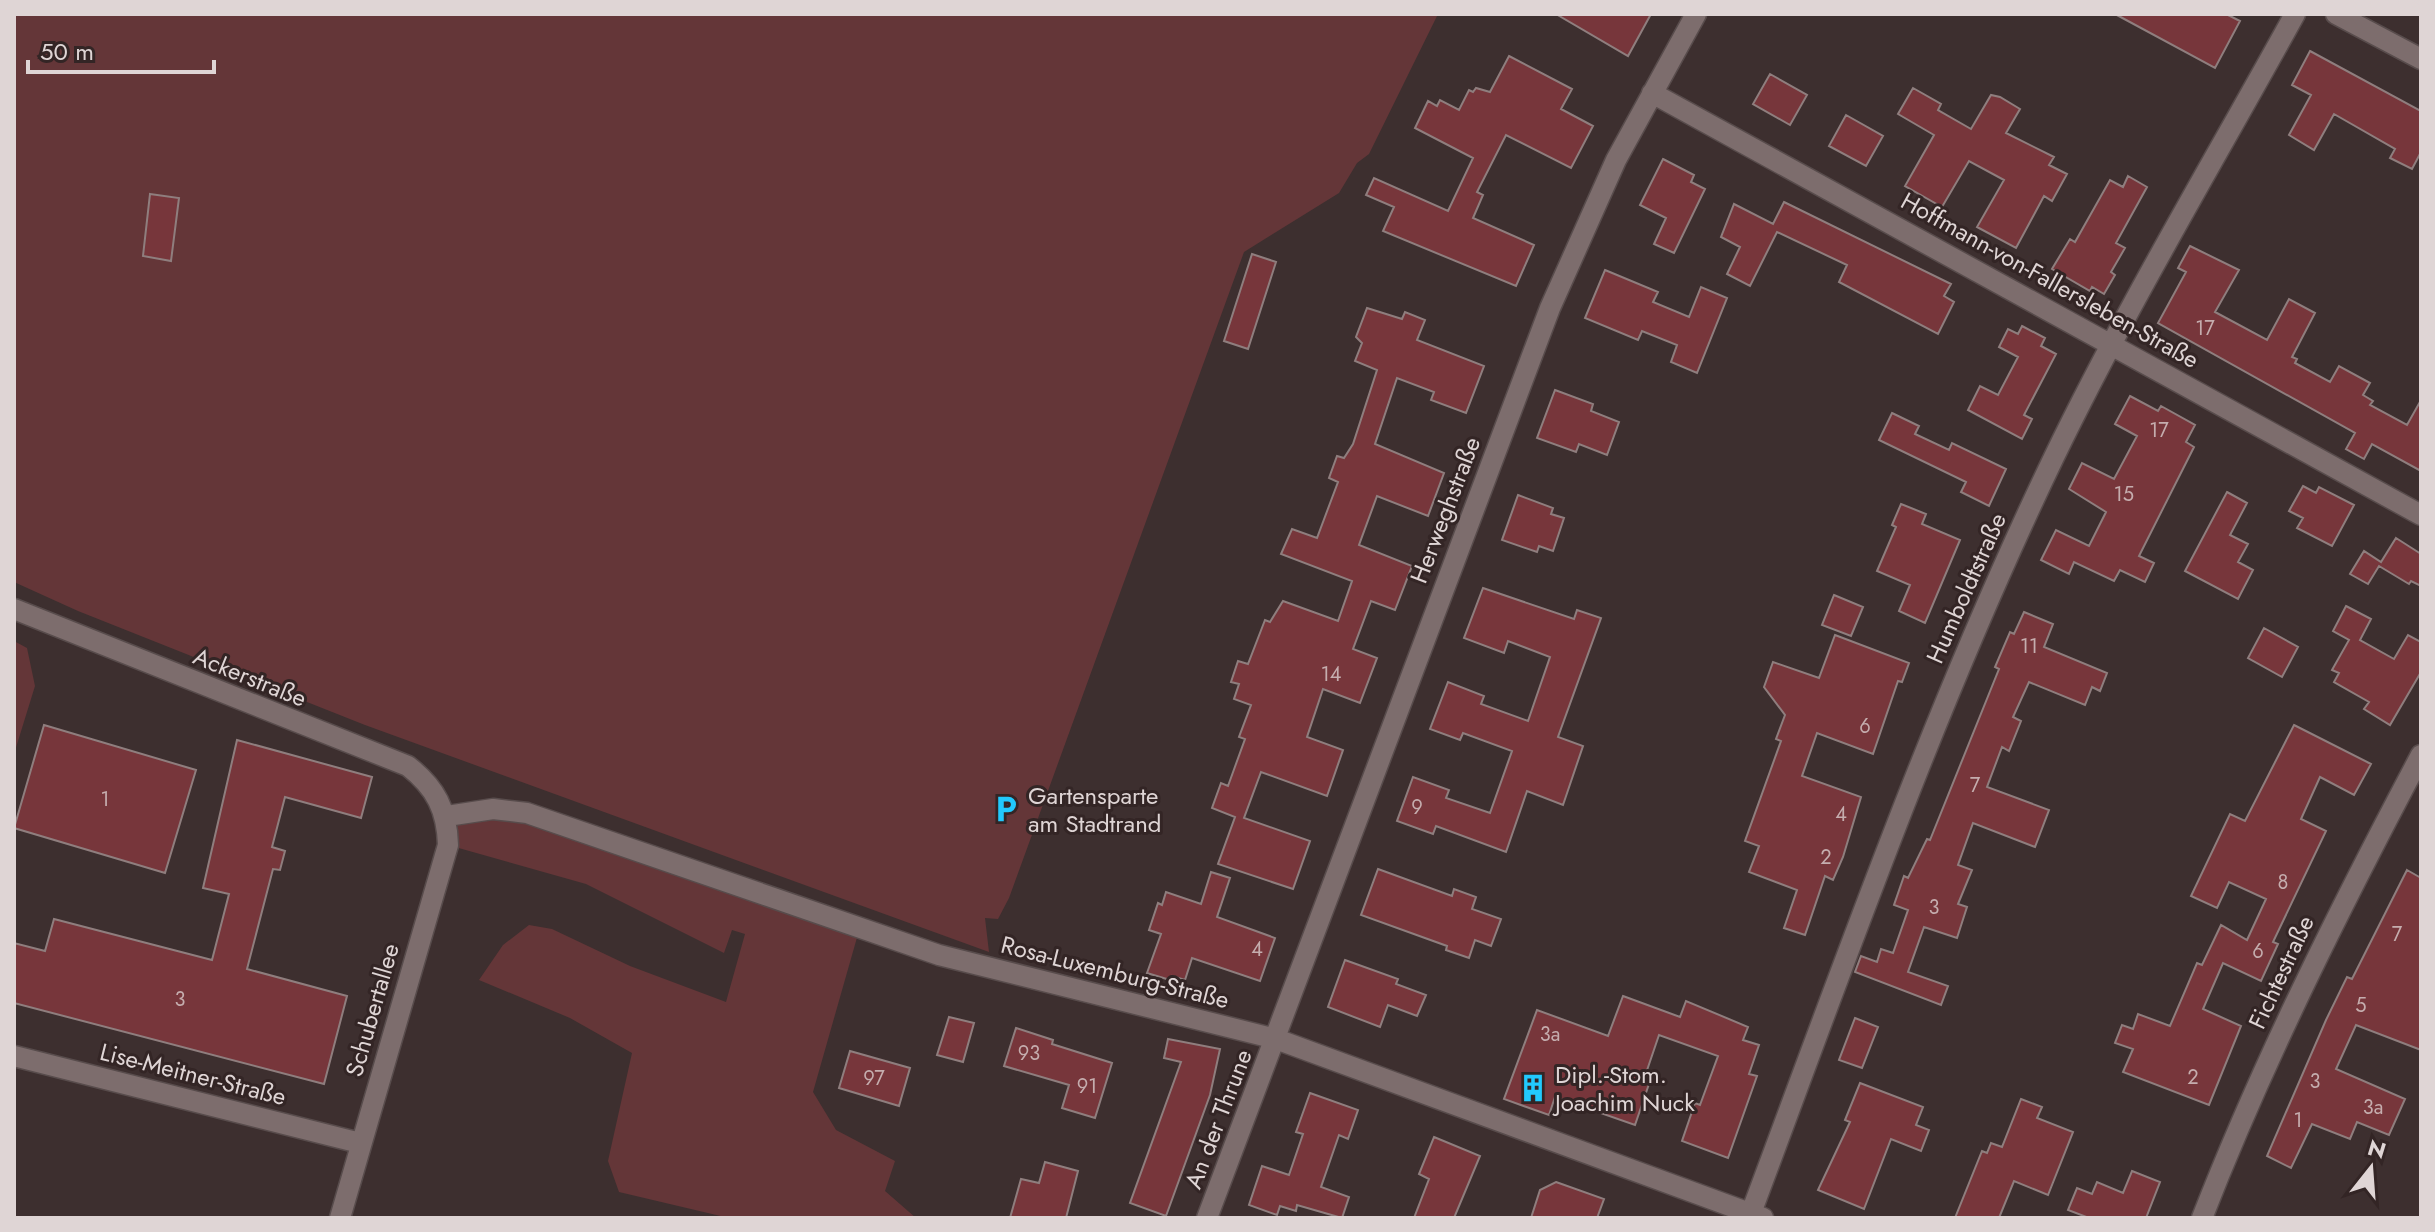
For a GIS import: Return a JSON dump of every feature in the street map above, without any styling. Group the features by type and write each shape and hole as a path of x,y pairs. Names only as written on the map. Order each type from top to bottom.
{"street":[{"name":"Herweghstraße","path":"1276,1039 1539,335 1576,245 1652,93 1696,14"},
{"name":"Humboldtstraße","path":"1757,1216 1939,712 2055,456 2112,344 2295,14"},
{"path":"2336,14 2421,59"},
{"name":"Hoffmann-von-Fallersleben-Straße","path":"1652,93 2421,515"},
{"name":"Ackerstraße","path":"14,609 408,766 426,780 447,816"},
{"name":"Fichtestraße","path":"2202,1218 2231,1144 2332,925 2421,755"},
{"name":"Rosa-Luxemburg-Straße","path":"447,816 493,809 527,813 939,955 1276,1039 1757,1216"},
{"name":"Schubertallee","path":"340,1218 448,845 447,816"},
{"name":"An der Thrune","path":"1207,1218 1276,1039"},
{"name":"Lise-Meitner-Straße","path":"14,1056 360,1143"}],"shaded area":[{"path":"14,14 1438,14 1369,154 1357,163 1339,193 1244,252 1009,898 998,919 985,918 989,952 365,725 78,611 14,582"},
{"path":"14,641 27,648 35,686 14,754"},
{"path":"495,810 860,927 813,1092 836,1130 895,1161 885,1191 916,1218 729,1218 619,1192 608,1161 632,1053 570,1018 479,980 503,945 529,925 552,929 630,966 726,1002 745,934 732,930 724,953 586,884 448,845 447,817"}],"building":[{"path":"1556,14 1651,14 1628,56"},
{"path":"2115,14 2226,14 2240,21 2215,68"},
{"path":"2310,51 2421,111 2421,152 2412,169 2390,158 2395,149 2334,114 2314,150 2289,135 2311,95 2292,85"},
{"path":"1509,56 1572,89 1561,109 1593,126 1571,168 1506,135 1477,192 1483,195 1473,218 1534,245 1516,286 1383,231 1394,207 1366,195 1374,178 1448,211 1473,158 1415,128 1428,101 1437,106 1440,100 1459,110 1469,90 1473,92 1476,88 1490,92"},
{"path":"1770,74 1807,95 1790,125 1753,104"},
{"path":"1913,88 1941,104 1938,110 1971,129 1991,95 2000,97 2020,109 2006,133 2054,157 2049,165 2067,174 2052,201 2044,196 2016,248 1977,227 2004,180 1969,161 1942,207 1905,186 1934,135 1898,114"},
{"path":"1846,115 1883,136 1866,166 1829,146"},
{"path":"1663,159 1694,175 1691,182 1705,189 1674,253 1654,244 1666,218 1640,205"},
{"path":"2128,176 2147,187 2116,243 2125,248 2111,272 2115,275 2104,294 2092,287 2090,291 2052,269 2070,239 2075,242 2110,180 2123,187"},
{"path":"150,194 179,198 171,261 143,256"},
{"path":"1784,202 1951,284 1944,296 1954,302 1938,334 1839,282 1847,265 1777,232 1750,286 1727,274 1740,247 1721,237 1734,204 1773,224"},
{"path":"2190,246 2239,270 2215,312 2267,340 2289,299 2315,313 2292,357 2297,359 2295,363 2330,382 2339,366 2370,383 2363,395 2373,401 2370,405 2407,425 2421,400 2421,471 2372,444 2364,459 2346,449 2355,433 2158,323 2186,272 2178,268"},
{"path":"1252,254 1276,262 1248,349 1224,341"},
{"path":"1605,270 1658,292 1653,302 1689,317 1701,287 1727,298 1697,373 1671,362 1677,345 1642,331 1638,340 1585,318"},
{"path":"1367,308 1402,319 1405,312 1425,320 1417,340 1484,366 1466,413 1431,400 1434,392 1397,378 1375,444 1444,473 1428,516 1377,496 1359,545 1412,566 1395,610 1371,601 1353,649 1377,658 1360,703 1323,689 1307,737 1343,750 1327,796 1261,772 1244,818 1310,841 1293,889 1218,864 1235,817 1212,808 1221,783 1228,786 1245,739 1239,737 1251,705 1234,699 1239,684 1231,682 1238,661 1248,664 1265,620 1270,622 1283,601 1338,621 1352,581 1281,554 1292,529 1317,538 1338,482 1329,478 1337,456 1344,458 1353,444 1377,370 1355,361 1362,343 1356,337"},
{"path":"2022,326 2045,338 2041,346 2056,354 2024,415 2032,419 2022,439 1968,410 1980,386 1998,395 2018,357 1999,347 2008,329 2018,334"},
{"path":"1555,390 1593,404 1591,411 1619,422 1607,455 1579,444 1576,452 1537,438"},
{"path":"2130,396 2158,411 2161,406 2195,425 2186,442 2194,447 2139,556 2154,563 2145,582 2120,570 2114,581 2074,562 2069,574 2041,560 2056,530 2089,546 2106,512 2069,489 2082,463 2114,479 2137,436 2115,424"},
{"path":"1892,413 1919,426 1915,434 1949,450 1952,443 2006,469 1989,506 1961,492 1966,482 1879,440"},
{"path":"2303,486 2316,493 2319,487 2354,505 2332,546 2297,528 2303,518 2289,511"},
{"path":"2227,492 2247,503 2230,535 2248,544 2238,562 2253,570 2238,599 2185,571"},
{"path":"1518,495 1553,508 1551,514 1564,518 1553,551 1539,546 1537,552 1502,540"},
{"path":"1901,504 1926,514 1922,524 1960,540 1925,623 1899,611 1910,585 1877,571 1896,527 1892,525"},
{"path":"2396,538 2421,554 2421,586 2411,581 2409,584 2379,566 2368,584 2350,574 2364,551 2381,562"},
{"path":"1483,588 1574,619 1577,610 1601,618 1558,737 1583,746 1563,805 1527,791 1506,852 1436,826 1433,834 1397,821 1413,777 1449,790 1446,798 1490,813 1512,751 1463,733 1460,740 1430,729 1448,682 1484,696 1481,704 1528,721 1550,657 1508,641 1504,653 1464,638"},
{"path":"1834,595 1863,607 1851,636 1822,625"},
{"path":"2346,606 2371,619 2360,640 2394,659 2408,635 2421,642 2421,672 2390,725 2364,709 2369,702 2334,682 2339,673 2332,670 2349,640 2333,631"},
{"path":"2024,612 2053,624 2044,647 2107,673 2100,691 2092,687 2085,705 2029,682 2013,717 2021,721 2009,751 2002,747 1987,787 2049,810 2035,847 1973,823 1958,865 1972,870 1958,904 1967,907 1957,938 1924,927 1908,972 1948,986 1941,1005 1855,972 1861,956 1877,962 1881,949 1893,953 1908,910 1894,905 1904,876 1908,878 1927,839 1930,840 1999,669 1995,667 2010,632 2014,634"},
{"path":"2264,628 2298,647 2282,677 2248,658"},
{"path":"1835,635 1909,663 1902,682 1898,681 1873,754 1817,733 1802,776 1861,797 1843,857 1833,880 1825,876 1805,935 1784,928 1797,890 1749,872 1759,846 1745,841 1781,741 1776,739 1785,715 1764,687 1773,662 1819,678"},
{"path":"44,725 196,770 165,873 14,828"},
{"path":"2294,725 2371,764 2354,795 2320,777 2301,819 2326,831 2273,942 2278,944 2261,981 2223,963 2203,1009 2241,1026 2209,1105 2123,1072 2133,1049 2115,1043 2122,1025 2133,1029 2138,1014 2170,1026 2197,963 2202,965 2221,925 2247,940 2266,899 2229,882 2217,908 2191,896 2230,814 2245,821"},
{"path":"237,740 372,777 361,818 285,797 272,847 285,851 280,870 273,869 247,969 347,996 324,1084 14,1003 14,943 45,951 54,919 212,960 229,894 203,888"},
{"path":"1378,869 1452,896 1454,889 1476,897 1472,909 1501,919 1491,946 1475,940 1469,958 1446,950 1447,946 1361,915"},
{"path":"2407,870 2421,878 2421,1050 2356,1025 2336,1069 2405,1099 2389,1135 2357,1122 2350,1139 2312,1124 2291,1168 2267,1156 2347,977 2352,979"},
{"path":"1211,872 1230,878 1217,917 1275,938 1260,981 1192,958 1185,980 1172,976 1170,980 1147,973 1161,934 1149,930 1158,903 1162,905 1166,892 1201,904"},
{"path":"1345,960 1398,979 1396,984 1426,995 1417,1016 1388,1005 1380,1027 1328,1007"},
{"path":"1623,996 1680,1017 1686,1001 1748,1027 1743,1040 1759,1045 1749,1074 1757,1076 1728,1158 1682,1141 1695,1103 1700,1105 1718,1056 1659,1035 1643,1082 1649,1084 1635,1125 1555,1097 1549,1115 1504,1099 1537,1010 1608,1036"},
{"path":"949,1017 974,1023 963,1062 937,1055"},
{"path":"1855,1018 1878,1027 1862,1068 1839,1060"},
{"path":"1016,1028 1053,1040 1052,1044 1112,1063 1095,1118 1062,1108 1069,1085 1004,1066"},
{"path":"1168,1039 1220,1049 1210,1095 1166,1216 1130,1203 1181,1062 1164,1058"},
{"path":"850,1051 910,1068 899,1106 839,1088"},
{"path":"1860,1083 1923,1107 1916,1125 1929,1130 1921,1151 1891,1139 1864,1209 1818,1190 1850,1122 1845,1120"},
{"path":"1310,1093 1358,1110 1348,1139 1339,1135 1321,1187 1349,1197 1342,1218 1297,1205 1296,1211 1280,1206 1277,1215 1249,1205 1262,1166 1289,1175 1303,1134 1296,1132"},
{"path":"2021,1099 2042,1107 2037,1118 2073,1132 2048,1195 2014,1181 1999,1218 1955,1218 1982,1151 1987,1153 1991,1143 2002,1147"},
{"path":"1434,1137 1480,1156 1454,1218 1414,1218 1429,1179 1419,1174"},
{"path":"1045,1162 1078,1171 1066,1218 1010,1218 1021,1179 1039,1183"},
{"path":"2132,1171 2160,1182 2146,1218 2089,1218 2068,1210 2077,1188 2092,1194 2097,1182 2123,1193"},
{"path":"1556,1182 1604,1199 1597,1218 1531,1218 1540,1190"}],"place":[{"name":"Gartensparte am Stadtrand","path":"1006,809"},
{"name":"Dipl.-Stom. Joachim Nuck","path":"1533,1088"}]}
